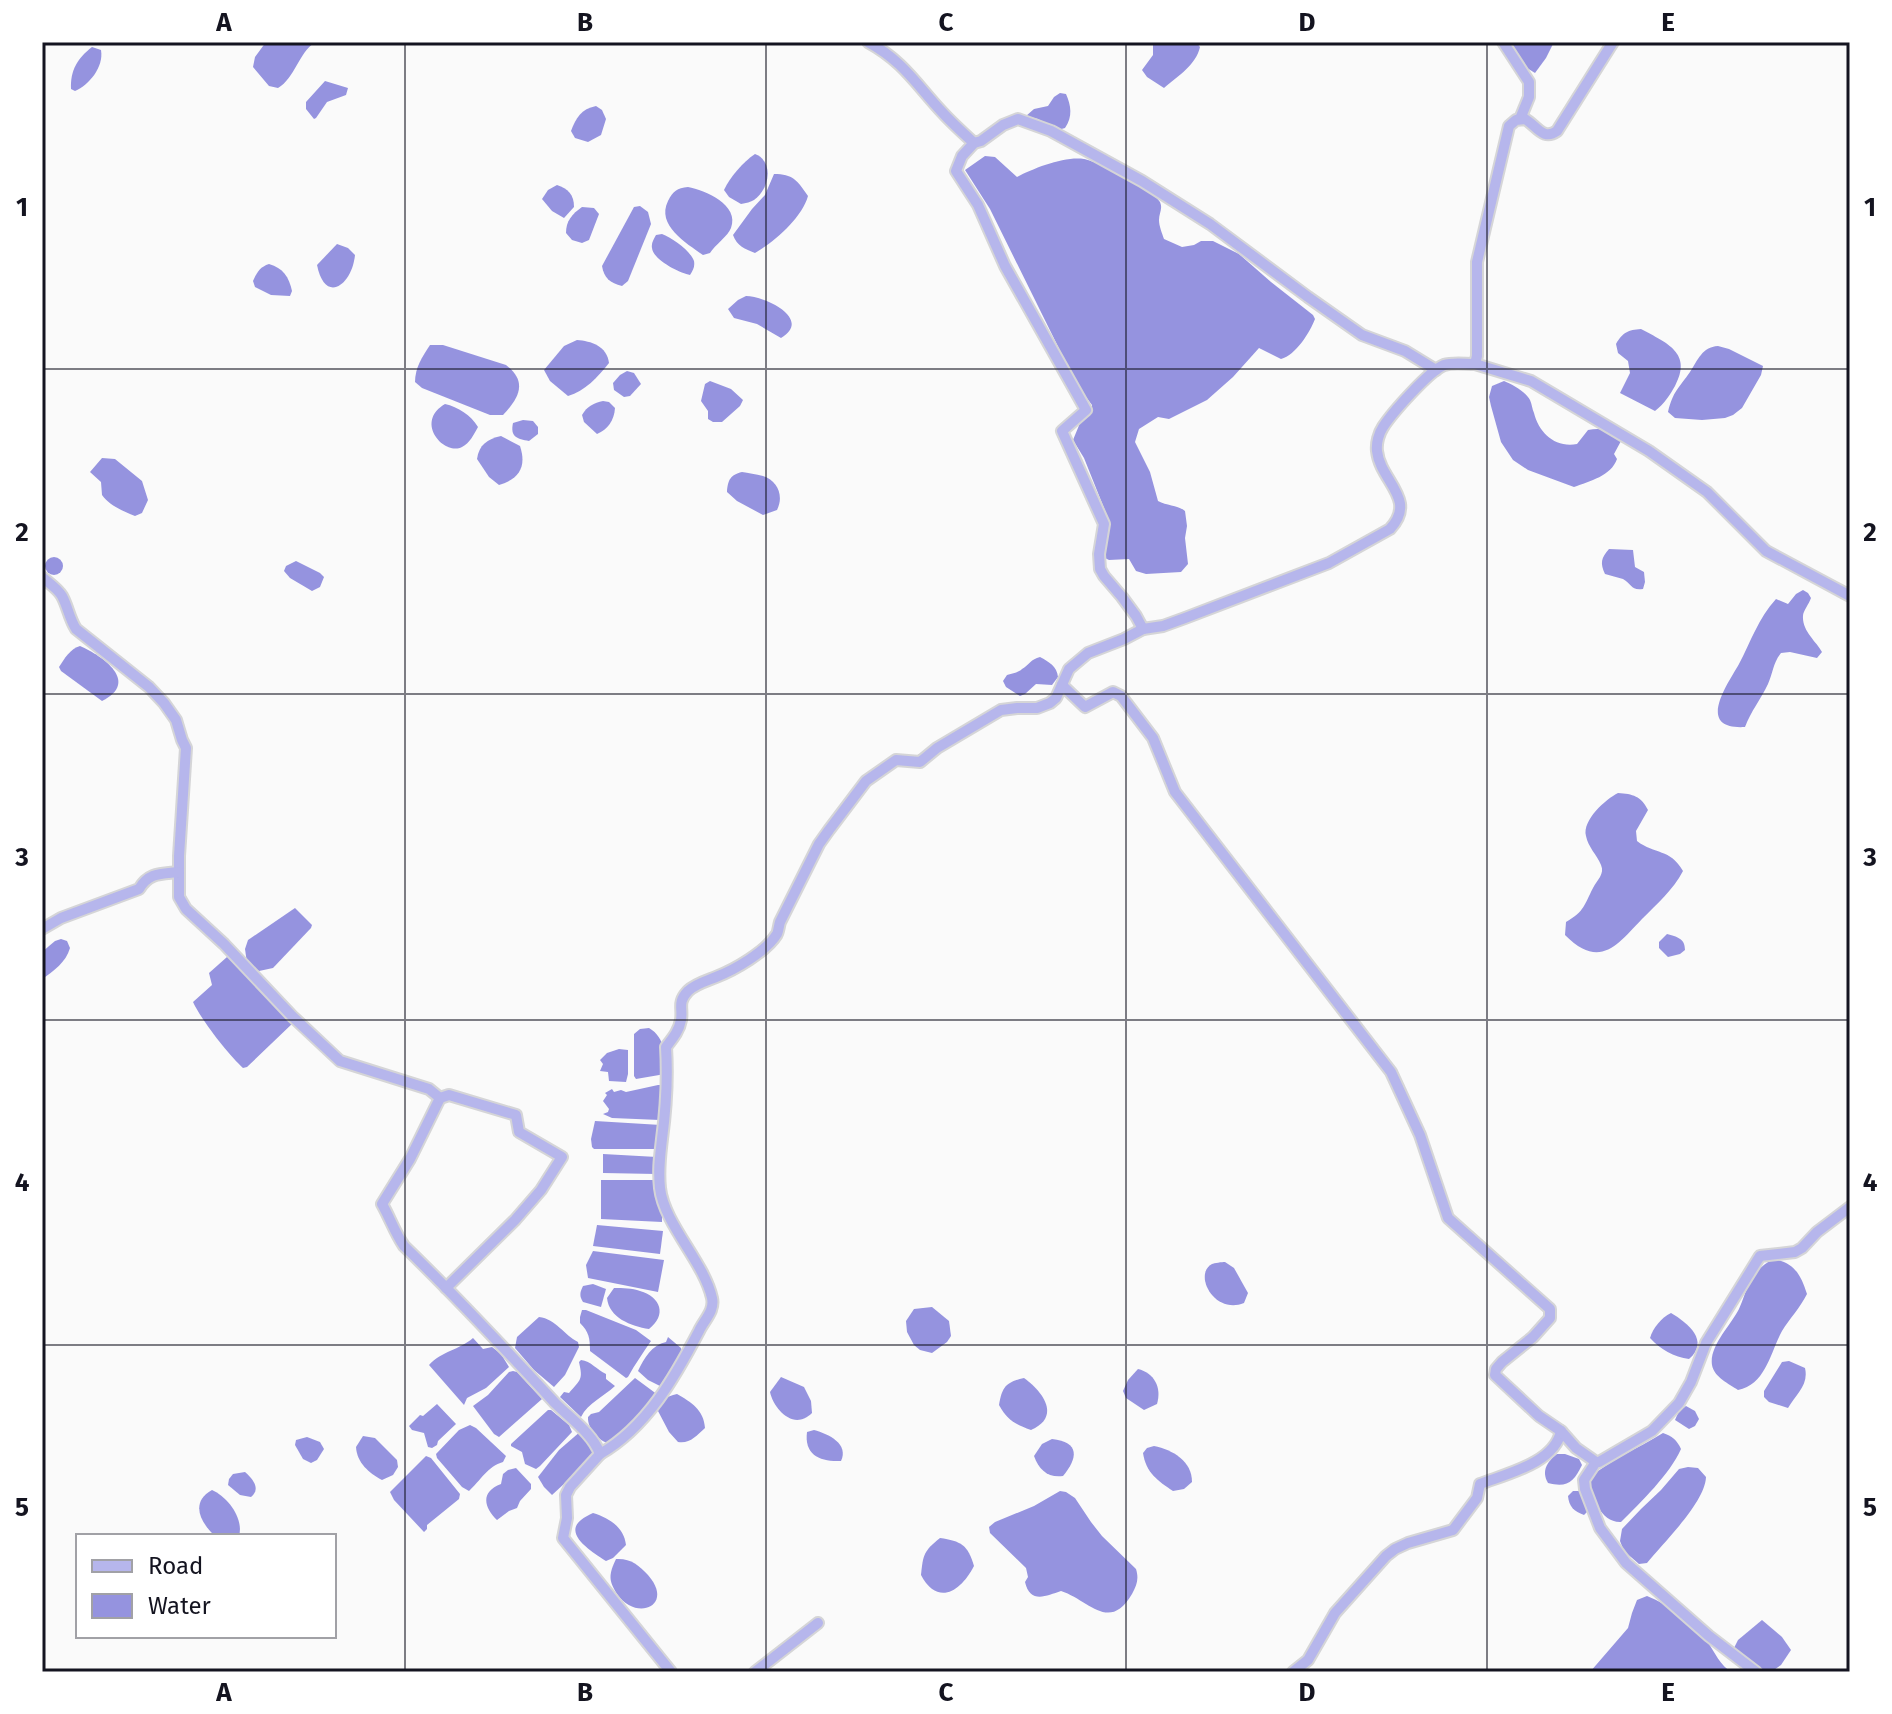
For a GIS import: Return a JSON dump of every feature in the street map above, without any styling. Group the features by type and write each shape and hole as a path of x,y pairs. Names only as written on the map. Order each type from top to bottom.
{"street":[{"path":"868,42 903,66 941,111 974,143"},
{"path":"1475,364 1478,343 1477,262 1507,132 1511,124 1520,119 1529,97 1529,82 1503,42"},
{"path":"1520,119 1531,122 1544,135 1557,131 1613,42"},
{"path":"1143,629 1100,569 1104,524 1062,431 1086,410 1005,266 978,205 956,171 962,156 974,143 1018,119 1051,131 1142,181 1210,224 1362,335 1405,351 1436,370"},
{"path":"671,1672 563,1538 567,1518 566,1495 600,1454 619,1443 645,1416 675,1375 712,1310 713,1301 705,1278 665,1208 660,1192 659,1155 668,1080 666,1047 677,1034 682,1016 680,1002 690,988 732,970 763,949 777,934 819,844 866,781 896,760 920,762 937,748 1001,710 1037,708 1050,703 1056,698 1069,669 1088,653 1143,629 1163,626 1329,563 1390,529 1402,511 1397,491 1380,464 1377,442 1382,429 1396,411 1436,370 1445,365 1475,364 1531,381 1649,451 1707,492 1766,551 1850,596"},
{"path":"42,577 64,599 76,629 149,687 176,720 186,748 179,843 179,897 186,909 340,1061 429,1089 440,1098"},
{"path":"1062,685 1085,707 1113,692 1121,696 1153,738 1175,792 1391,1072 1420,1135 1448,1218 1550,1309 1550,1318 1533,1337 1502,1362 1495,1375 1539,1416 1561,1431 1576,1448 1596,1462"},
{"path":"42,929 61,918 139,889 145,879 152,875 179,872"},
{"path":"446,1288 541,1190 562,1157 519,1132 516,1115 449,1095 440,1098 410,1159 382,1204 395,1234 404,1246 594,1441 600,1454"},
{"path":"1756,1672 1709,1636 1626,1563 1600,1528 1584,1480 1596,1462 1652,1431 1679,1403 1706,1343 1760,1256 1795,1252 1850,1207"},
{"path":"1293,1672 1308,1660 1335,1613 1386,1556 1408,1543 1453,1530 1477,1498 1480,1484 1525,1468 1550,1452 1558,1442 1561,1431"},
{"path":"755,1672 818,1623"}],"water":[{"path":"266,42 315,42 278,88 269,86 253,67 255,57"},
{"path":"1153,42 1196,42 1200,47 1191,65 1164,88 1142,70 1153,55"},
{"path":"1509,42 1554,42 1535,73 1527,68"},
{"path":"92,47 101,50 98,69 90,80 75,91 71,89 74,70"},
{"path":"325,81 348,88 346,95 327,102 314,119 306,109 306,102"},
{"path":"1060,93 1066,94 1070,107 1065,128 1058,130 1026,116 1034,109 1048,106"},
{"path":"596,106 606,119 601,135 588,142 575,138 571,131 577,118 586,109"},
{"path":"755,154 765,163 768,176 759,195 741,204 724,190 737,170"},
{"path":"985,156 995,157 1017,177 1068,159 1084,159 1112,171 1148,191 1160,202 1159,222 1164,239 1182,247 1213,241 1239,254 1315,319 1302,342 1287,357 1281,359 1259,348 1207,400 1169,419 1158,417 1139,429 1135,442 1150,472 1158,501 1185,511 1188,564 1181,572 1146,574 1136,571 1129,559 1105,558 1108,518 1084,458 1073,440 1080,423 1092,412 1092,405 1077,385 990,209 965,170"},
{"path":"774,174 794,179 808,196 800,213 786,229 755,253 739,244 733,235 765,195"},
{"path":"557,185 570,193 574,202 574,207 564,218 552,211 542,199 548,190"},
{"path":"688,187 719,200 730,212 732,220 727,234 710,253 703,255 675,232 666,218 665,210 672,195 678,189"},
{"path":"640,206 648,212 651,224 628,281 622,286 608,279 602,266 634,207"},
{"path":"582,207 594,208 599,214 589,240 582,243 572,240 566,233 570,218"},
{"path":"662,234 692,257 694,265 690,275 668,265 654,253 652,246 656,235"},
{"path":"337,244 355,255 344,282 332,287 326,285 317,265"},
{"path":"269,264 287,277 292,291 290,296 271,295 255,287 253,281 257,272"},
{"path":"746,296 764,300 783,310 792,323 789,331 781,338 757,324 734,318 728,309"},
{"path":"1641,329 1668,344 1679,357 1681,365 1675,386 1655,411 1620,393 1630,373 1628,361 1618,353 1616,344 1626,332"},
{"path":"577,340 598,346 605,352 609,363 591,383 568,396 550,381 544,370 564,346"},
{"path":"430,345 443,345 506,365 513,371 519,390 503,415 490,415 422,388 415,382 416,372"},
{"path":"1718,346 1763,366 1742,408 1725,418 1675,418 1668,412 1677,390 1701,355"},
{"path":"627,371 634,373 641,384 630,396 624,397 614,390 613,383"},
{"path":"710,381 731,389 743,400 722,422 708,419 708,411 701,401 705,384"},
{"path":"1504,381 1528,397 1540,427 1555,441 1577,444 1588,430 1593,429 1614,434 1621,441 1614,454 1617,459 1610,470 1574,487 1528,470 1513,460 1501,442 1489,397 1492,386"},
{"path":"603,401 615,408 610,424 597,434 584,422 582,415 591,405"},
{"path":"445,404 464,412 478,427 470,441 462,447 447,447 435,436 432,420 436,411"},
{"path":"533,421 538,427 538,434 529,441 518,438 513,431 513,423"},
{"path":"501,436 520,446 522,466 516,476 499,485 489,477 477,459 484,443"},
{"path":"102,458 115,459 142,481 148,500 142,513 135,516 126,512 102,495 101,482 90,472"},
{"path":"742,472 763,476 776,485 780,494 777,510 763,515 727,492 730,479"},
{"path":"1609,549 1633,550 1635,567 1644,572 1643,589 1636,589 1623,579 1605,574 1602,561"},
{"path":"50,557 58,557 63,566 61,573 50,575 45,570 45,562"},
{"path":"296,561 324,577 320,587 312,591 290,578 284,571 286,566"},
{"path":"1803,590 1811,598 1803,621 1822,652 1817,658 1781,653 1745,727 1730,726 1721,721 1718,714 1722,694 1764,614 1776,599 1788,604"},
{"path":"80,646 107,663 118,678 113,694 102,701 59,667 71,651"},
{"path":"1040,657 1056,670 1058,677 1052,685 1036,684 1020,696 1006,687 1003,681 1007,675"},
{"path":"1618,793 1636,797 1648,810 1636,831 1637,841 1667,855 1683,871 1664,896 1616,945 1598,952 1588,951 1565,935 1566,922 1583,907 1602,871 1587,840 1588,823 1607,800"},
{"path":"295,908 312,925 311,928 273,968 259,971 247,963 245,949 248,940"},
{"path":"1667,934 1682,940 1685,950 1668,957 1659,948 1659,942"},
{"path":"61,939 67,941 70,948 66,958 42,979 42,952"},
{"path":"232,956 294,1022 243,1068 216,1037 193,1002 212,985 209,973"},
{"path":"649,1028 662,1042 665,1074 636,1079 634,1034 640,1029"},
{"path":"628,1050 626,1082 609,1081 608,1072 600,1071 603,1064 600,1060 607,1053"},
{"path":"662,1085 660,1120 612,1118 603,1114 609,1109 603,1101 607,1095 605,1093 612,1089 614,1092 626,1092"},
{"path":"595,1121 661,1125 657,1149 594,1149 591,1139"},
{"path":"603,1154 657,1157 656,1174 603,1173"},
{"path":"601,1180 657,1180 662,1222 601,1219"},
{"path":"597,1225 663,1231 660,1254 593,1246"},
{"path":"593,1251 664,1260 658,1292 588,1278 586,1265"},
{"path":"1773,1259 1796,1270 1807,1294 1782,1331 1761,1374 1747,1387 1738,1390 1716,1373 1712,1365 1714,1350 1739,1309 1753,1277"},
{"path":"1225,1262 1234,1268 1248,1293 1244,1303 1233,1305 1216,1299 1206,1284 1207,1269 1212,1264"},
{"path":"593,1284 606,1289 601,1307 583,1302 581,1298 583,1286"},
{"path":"614,1288 637,1290 653,1298 660,1312 655,1324 649,1329 642,1328 616,1316 607,1298"},
{"path":"932,1307 949,1321 951,1336 932,1353 914,1345 907,1332 906,1321 914,1309"},
{"path":"582,1310 636,1330 651,1341 628,1377 590,1351 588,1336 580,1323"},
{"path":"1671,1313 1690,1327 1697,1339 1695,1352 1689,1359 1668,1352 1650,1338 1658,1324"},
{"path":"539,1317 550,1321 578,1342 579,1347 565,1375 554,1387 515,1348 517,1337"},
{"path":"668,1337 681,1348 682,1354 668,1382 663,1381 660,1386 638,1371 649,1353 666,1342"},
{"path":"473,1338 483,1349 492,1347 501,1354 509,1367 486,1388 467,1398 464,1405 429,1365"},
{"path":"581,1360 606,1374 606,1379 615,1386 581,1417 560,1397 564,1392 569,1393 578,1382"},
{"path":"1789,1361 1805,1368 1806,1374 1788,1408 1769,1402 1764,1397 1764,1391 1782,1362"},
{"path":"1138,1369 1152,1377 1158,1392 1157,1404 1144,1410 1126,1398 1123,1391"},
{"path":"513,1371 542,1399 499,1437 473,1406"},
{"path":"781,1377 804,1387 811,1401 812,1413 805,1418 798,1420 786,1416 772,1399 770,1392"},
{"path":"635,1378 658,1395 613,1444 600,1439 592,1431 588,1417 599,1412"},
{"path":"1024,1378 1042,1396 1047,1411 1046,1418 1031,1430 1012,1421 999,1405 1006,1386"},
{"path":"677,1394 696,1407 704,1422 705,1428 686,1442 678,1442 658,1411 664,1399"},
{"path":"437,1404 456,1424 432,1448 428,1447 424,1433 409,1426"},
{"path":"1686,1406 1695,1411 1699,1419 1689,1429 1675,1420 1679,1411"},
{"path":"548,1410 569,1425 572,1432 536,1469 525,1464 522,1452 511,1444"},
{"path":"470,1425 506,1456 469,1491 462,1487 436,1454 459,1430"},
{"path":"814,1430 826,1434 840,1445 841,1461 826,1460 811,1452 807,1432"},
{"path":"581,1431 597,1451 552,1495 538,1477 559,1450"},
{"path":"1663,1433 1674,1439 1681,1449 1670,1468 1621,1522 1608,1518 1594,1500 1588,1479"},
{"path":"363,1436 375,1438 397,1460 398,1467 393,1475 382,1480 364,1467 356,1447"},
{"path":"307,1437 320,1442 324,1449 311,1463 303,1459 295,1445 296,1440"},
{"path":"1052,1439 1068,1444 1074,1452 1072,1463 1063,1476 1045,1472 1034,1456 1042,1444"},
{"path":"1154,1446 1168,1450 1185,1462 1192,1482 1184,1489 1173,1491 1150,1471 1143,1453"},
{"path":"1557,1454 1579,1459 1582,1465 1573,1479 1560,1485 1548,1483 1545,1475 1550,1460"},
{"path":"426,1456 460,1494 459,1499 427,1525 424,1532 390,1492"},
{"path":"516,1468 531,1484 531,1489 517,1508 497,1520 487,1505 487,1495 501,1484 503,1474"},
{"path":"1698,1468 1706,1477 1699,1499 1647,1563 1639,1564 1624,1551 1620,1541 1622,1529 1679,1469"},
{"path":"245,1472 256,1487 251,1497 240,1495 228,1485 233,1474"},
{"path":"212,1490 224,1498 237,1516 239,1534 213,1534 205,1525 199,1506"},
{"path":"1060,1491 1075,1498 1102,1536 1136,1569 1134,1591 1115,1611 1107,1613 1098,1610 1061,1591 1035,1596 1027,1589 1026,1568 990,1533 989,1527 995,1522"},
{"path":"1573,1491 1580,1491 1586,1497 1589,1510 1584,1515 1570,1503 1568,1496"},
{"path":"593,1513 615,1524 625,1539 626,1545 606,1561 583,1544 575,1532 581,1520"},
{"path":"940,1538 963,1545 974,1566 956,1588 942,1593 928,1585 921,1575 925,1554"},
{"path":"616,1559 634,1563 648,1575 657,1595 650,1607 634,1607 617,1594 610,1577"},
{"path":"1647,1596 1688,1622 1732,1672 1590,1672 1628,1628 1637,1600"},
{"path":"1762,1620 1782,1637 1791,1650 1781,1665 1771,1672 1750,1663 1734,1648 1738,1640"}]}
